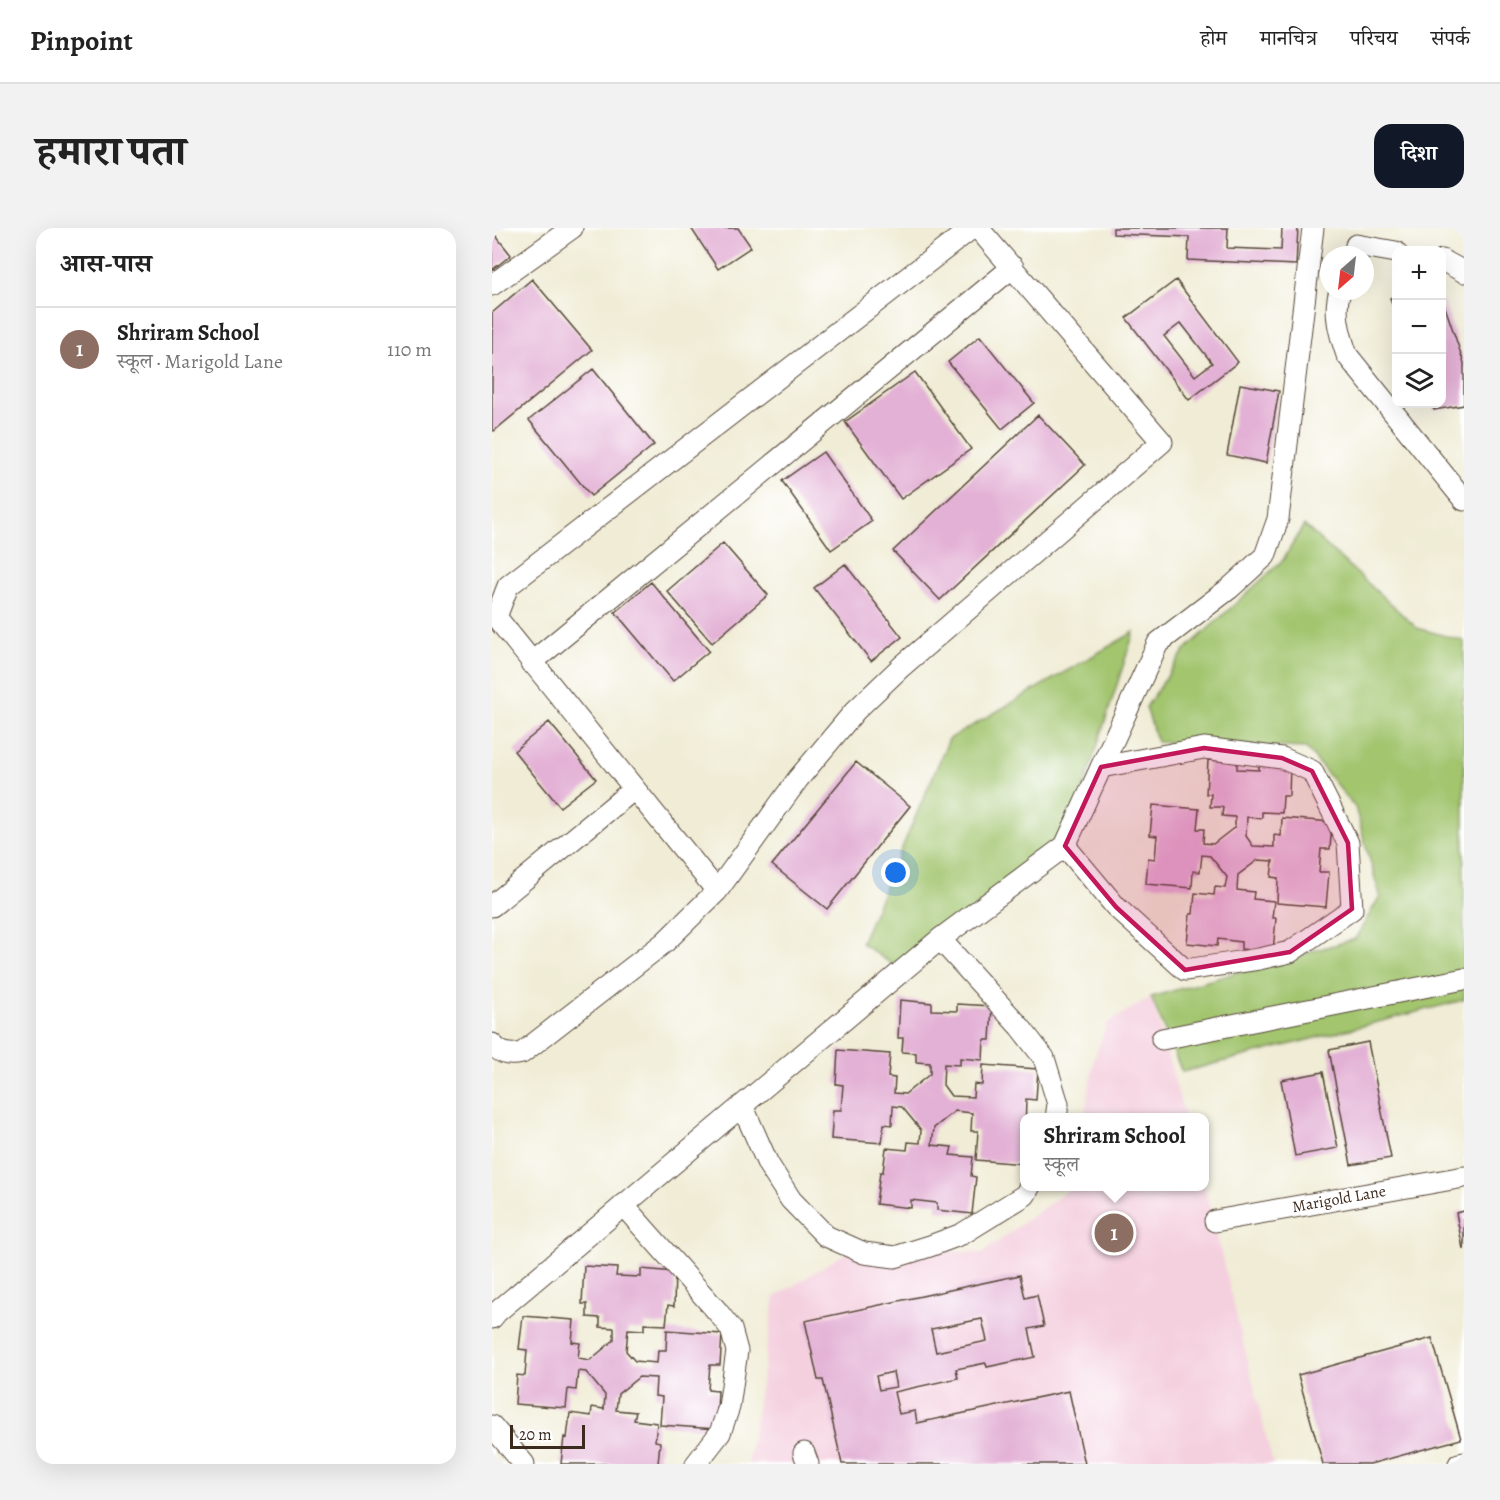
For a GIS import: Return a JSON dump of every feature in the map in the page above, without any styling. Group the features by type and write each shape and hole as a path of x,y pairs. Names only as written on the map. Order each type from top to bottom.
{"street":[{"path":"492,285 572,228"},
{"path":"717,891 496,618 508,586 972,228"},
{"path":"492,1044 510,1056 522,1053 665,942 717,891 798,779 855,711 901,667 1162,442 978,228"},
{"path":"492,1318 940,939 1065,846 1158,643 1230,588 1265,556 1278,519 1313,228"},
{"path":"1356,243 1392,251"},
{"path":"1446,262 1464,272"},
{"path":"531,663 1013,267"},
{"path":"1338,300 1338,326 1347,355 1464,500"},
{"path":"1065,846 1116,908 1185,970 1290,952 1352,909 1348,843 1312,771 1282,758 1204,748 1101,767"},
{"path":"492,906 634,789"},
{"path":"940,939 1020,1027 1044,1058 1058,1104 1057,1113"},
{"path":"1162,1039 1464,979"},
{"path":"742,1105 768,1164 791,1200 826,1236 864,1253 895,1257 962,1234 1025,1195 1027,1191"},
{"name":"Marigold Lane","path":"1215,1221 1464,1177"},
{"path":"623,1205 731,1329 736,1351 729,1407 720,1433 696,1464"},
{"path":"492,1426 524,1464"},
{"path":"1459,1464 1464,1463"}],"highlighted area":[{"path":"1204,748 1282,758 1312,771 1348,843 1352,909 1290,952 1185,970 1116,907 1065,846 1101,767"}],"shaded area":[{"path":"1151,997 1184,1113 1085,1113 1094,1059 1107,1023"},
{"path":"1067,1191 1206,1191 1273,1464 748,1464 775,1297 858,1245 982,1253"}],"green space":[{"path":"1304,525 1417,628 1464,641 1464,699 1461,699 1464,714 1464,1000 1182,1072 1151,997 1355,939 1380,896 1355,807 1306,748 1157,742 1146,707 1185,650 1283,560"},
{"path":"1134,632 1071,827 902,971 861,943 949,739"}],"building":[{"path":"691,228 738,228 751,247 718,269"},
{"path":"1113,228 1228,228 1227,248 1281,250 1282,228 1298,228 1296,265 1188,260 1189,237 1113,234"},
{"path":"492,231 511,255 492,270"},
{"path":"532,279 592,350 494,431 492,429 492,313"},
{"path":"1176,280 1238,362 1189,400 1126,318","holes":["1181,323 1212,363 1195,376 1164,336"]},
{"path":"1446,310 1464,363 1464,405 1446,408"},
{"path":"980,336 1034,403 1002,429 948,362"},
{"path":"593,369 654,445 591,496 529,420"},
{"path":"915,372 971,449 901,499 845,422"},
{"path":"1240,384 1279,391 1266,463 1227,455"},
{"path":"1038,415 1085,465 940,600 893,551"},
{"path":"823,452 872,521 831,550 782,481"},
{"path":"723,543 768,595 712,643 667,591"},
{"path":"845,564 902,637 871,661 814,588"},
{"path":"651,582 709,651 673,681 615,612"},
{"path":"549,722 596,779 560,807 514,751"},
{"path":"1208,760 1237,762 1237,769 1259,770 1259,763 1290,765 1289,796 1283,796 1282,813 1262,812 1262,818 1247,817 1246,836 1253,846 1274,847 1274,835 1281,836 1282,818 1332,822 1330,849 1321,849 1319,872 1329,872 1326,907 1277,903 1278,878 1271,877 1273,861 1258,860 1238,875 1237,890 1254,892 1253,899 1274,901 1272,918 1276,918 1273,952 1241,949 1241,942 1218,939 1217,946 1187,943 1195,893 1214,895 1215,887 1225,888 1227,877 1210,856 1202,855 1200,872 1193,871 1192,888 1146,884 1148,858 1155,859 1157,836 1150,835 1153,805 1199,809 1197,829 1204,829 1203,843 1213,844 1235,827 1235,817 1222,816 1223,807 1210,807 1211,794 1206,794"},
{"path":"856,762 910,806 827,909 772,865"},
{"path":"900,1000 932,1003 932,1010 957,1011 957,1004 992,1006 990,1040 984,1040 983,1060 960,1058 960,1065 944,1064 943,1085 951,1096 973,1097 974,1084 982,1085 983,1065 1038,1069 1036,1100 1026,1099 1026,1113 1020,1113 1020,1164 976,1160 978,1131 971,1131 972,1113 955,1111 934,1128 932,1145 952,1147 950,1155 973,1157 971,1176 976,1177 972,1214 937,1210 937,1203 911,1200 911,1208 876,1204 886,1148 907,1150 908,1142 920,1143 921,1130 902,1107 893,1106 892,1125 884,1124 882,1143 831,1139 833,1110 841,1110 843,1085 836,1084 838,1050 890,1054 888,1077 895,1078 894,1093 905,1094 930,1074 930,1063 916,1062 916,1053 902,1052 903,1038 898,1038"},
{"path":"1368,1042 1391,1158 1351,1165 1329,1050"},
{"path":"1323,1072 1338,1148 1295,1156 1281,1080"},
{"path":"1464,1211 1464,1249 1463,1249 1456,1213"},
{"path":"584,1266 617,1268 616,1276 641,1277 641,1269 675,1272 674,1306 668,1305 666,1325 644,1324 644,1330 628,1329 626,1351 635,1361 657,1363 658,1350 666,1350 667,1330 722,1334 720,1365 710,1365 708,1390 718,1391 716,1429 660,1425 662,1397 655,1396 656,1378 639,1377 618,1394 616,1410 636,1412 634,1420 657,1423 655,1441 660,1442 658,1464 561,1464 570,1413 591,1416 592,1407 604,1409 605,1395 586,1372 578,1371 576,1390 568,1389 566,1408 515,1404 517,1375 525,1376 527,1350 519,1349 523,1316 574,1320 572,1342 580,1343 578,1358 590,1360 614,1340 614,1328 600,1327 600,1318 587,1317 587,1304 582,1304"},
{"path":"1020,1275 1025,1298 1037,1295 1044,1326 1029,1329 1035,1357 987,1367 986,1363 956,1369 958,1378 894,1392 899,1414 915,1411 917,1423 1069,1391 1085,1464 842,1464 823,1380 818,1380 805,1321","holes":["982,1319 987,1341 936,1352 931,1329","893,1372 896,1387 879,1390 876,1376"]},
{"path":"1432,1338 1461,1439 1370,1464 1323,1464 1298,1375"}],"place":[{"name":"Shriram School","path":"1114,1233"}]}
